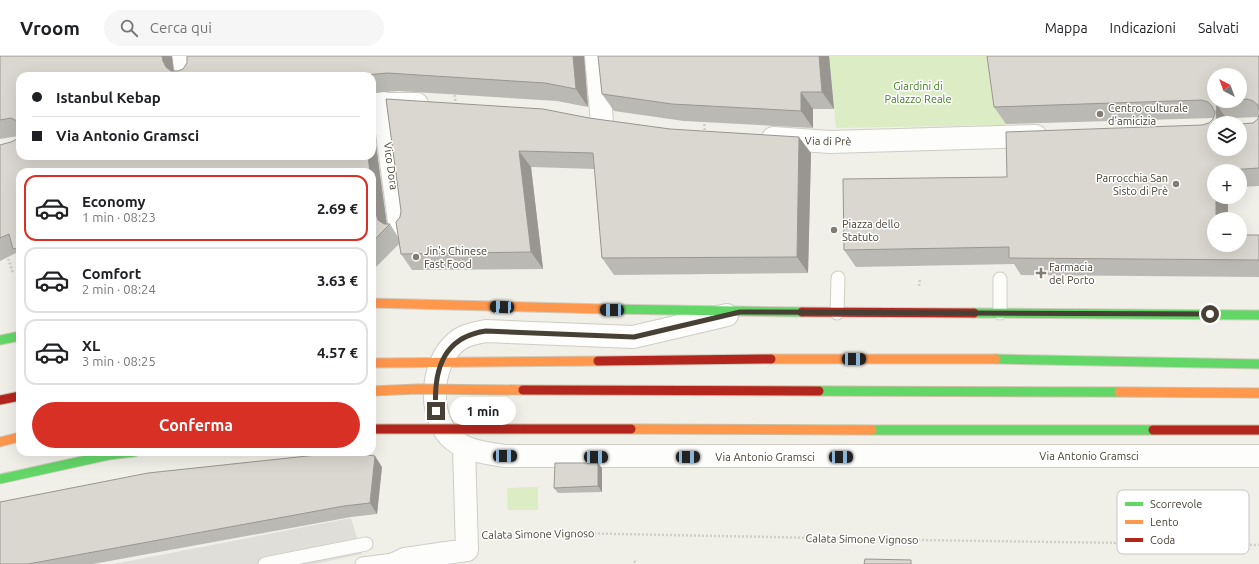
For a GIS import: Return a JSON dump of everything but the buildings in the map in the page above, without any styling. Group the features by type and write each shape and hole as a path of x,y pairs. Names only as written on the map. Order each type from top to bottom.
{"main road":[{"name":"Via Antonio Gramsci","path":"376,303 740,312 1259,315"},
{"path":"0,340 16,337"},
{"path":"376,363 918,358 1259,364"},
{"path":"376,391 1259,393"},
{"path":"0,400 16,397"},
{"path":"376,429 1259,430"},
{"path":"0,442 16,438"},
{"path":"0,479 104,456"}],"street":[{"path":"183,56 186,72"},
{"path":"596,56 602,122"},
{"path":"377,104 434,105"},
{"name":"Vico Dora","path":"377,104 400,229"},
{"path":"579,118 624,125"},
{"name":"Via di Prè","path":"752,137 830,142 1057,135"},
{"name":"Via Antonio Gramsci","path":"740,312 634,337 486,331 474,333 460,339 452,346 441,362 436,382 436,411 441,424 449,436 464,447 484,453 513,456 1259,456"},
{"path":"399,561 467,550 464,447"}],"lane":[{"path":"837,312 838,278"},
{"path":"1000,279 1000,313"},
{"path":"265,564 366,544"},
{"path":"362,564 399,561"}],"path":[{"path":"454,85 456,114"},
{"path":"703,113 705,134"},
{"path":"5,250 13,273"},
{"name":"Calata Simone Vignoso","path":"467,550 570,532 1117,543"},
{"name":"Calata Simone Vignoso","path":"1249,545 1259,545"},
{"path":"634,561 637,564"}],"green space":[{"name":"Giardini di Palazzo Reale","path":"829,56 997,56 1006,125 836,128"},
{"path":"538,487 538,510 508,510 507,488"}],"shaded area":[{"path":"351,518 362,554 314,564 114,564"}],"traffic: fast":[{"path":"606,309 802,312"},
{"path":"974,313 1259,315"},
{"path":"0,340 16,337"},
{"path":"996,359 1259,364"},
{"path":"819,391 1119,392"},
{"path":"872,430 1153,430"},
{"path":"0,479 104,456"}],"traffic: slow":[{"path":"376,303 606,309"},
{"path":"771,359 996,359"},
{"path":"376,363 598,361"},
{"path":"376,391 418,389 523,390"},
{"path":"1119,392 1259,393"},
{"path":"631,429 872,430"},
{"path":"0,442 16,438"}],"traffic: jam":[{"path":"802,312 974,313"},
{"path":"598,361 771,359"},
{"path":"523,390 819,391"},
{"path":"0,400 16,397"},
{"path":"376,429 631,429"},
{"path":"1153,430 1259,430"}],"place":[{"name":"Centro culturale d'amicizia","path":"1100,114"},
{"name":"Parrocchia San Sisto di Prè","path":"1176,184"},
{"name":"Piazza dello Statuto","path":"834,230"},
{"name":"Jin's Chinese Fast Food","path":"416,257"},
{"name":"Farmacia del Porto","path":"1041,273"}],"route":[{"path":"436,411 436,382 441,362 446,352 460,339 474,333 486,331 634,337 740,312 1210,314"}]}
